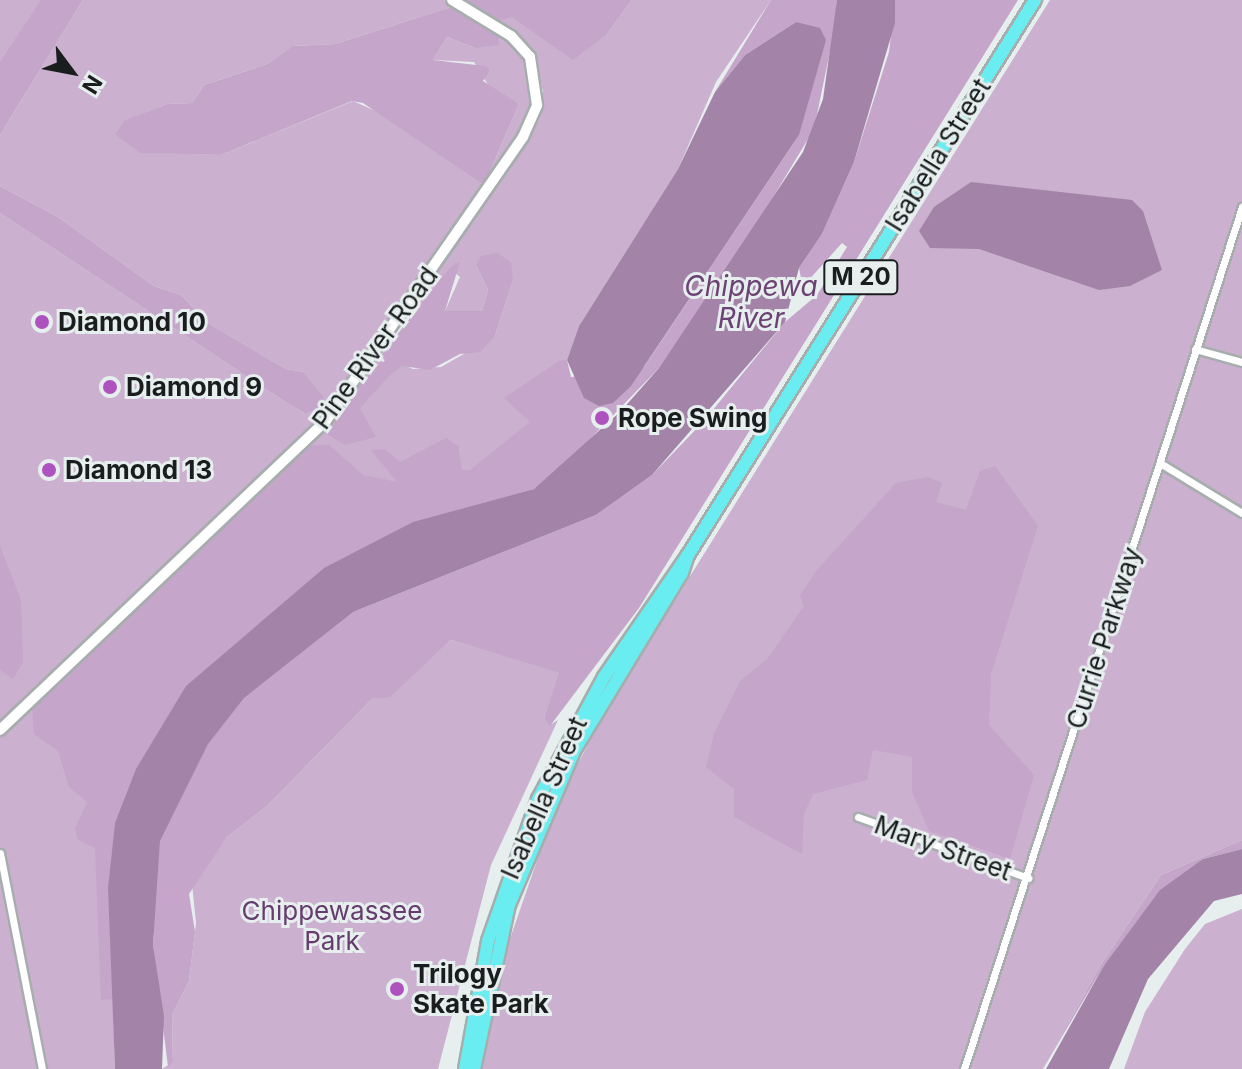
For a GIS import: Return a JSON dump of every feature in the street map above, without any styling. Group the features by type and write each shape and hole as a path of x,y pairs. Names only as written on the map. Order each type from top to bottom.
{"highway":[{"name":"Isabella Street","path":"474,1069 502,928 540,823 574,751 688,555 1035,0"},
{"name":"Isabella Street","path":"465,1069 488,941 538,799 604,677 688,555"}],"street":[{"name":"Pine River Road","path":"0,730 325,422 523,137 537,105 530,57 511,36 452,0"},
{"name":"Currie Parkway","path":"964,1069 1242,207"},
{"path":"1195,349 1242,362"},
{"path":"1160,463 1242,513"},
{"name":"Mary Street","path":"858,817 1028,878"},
{"path":"0,853 42,1069"}],"green space":[{"path":"0,0 67,0 0,113"},
{"path":"83,0 444,0 454,6 335,44 292,46 267,64 204,85 192,103 167,104 126,120 116,134 156,153 221,155 353,101 394,119 484,185 326,412 0,724 0,213 287,403 306,414 318,409 303,372 286,369 208,323 181,295 154,286 58,217 0,186 0,135"},
{"path":"464,0 602,0 607,34 632,0 771,0 716,82 678,169 579,326 567,360 505,398 531,422 512,438 560,470 413,522 113,999 115,1069 0,1069 0,737 333,422 381,355 413,369 441,367 495,336 513,280 476,265 488,290 482,311 445,311 460,277 449,268 412,318 410,311 539,120 543,92 535,55"},
{"path":"1050,0 1242,0 1242,840 1161,875 1100,966 1043,1069 482,1069 503,959 558,800 609,706"},
{"path":"498,34 515,46 526,63 531,105 522,128 484,185 519,104 490,88 474,62 433,60 447,37 475,48"},
{"name":"Chippewassee Park","path":"451,640 560,673 544,718 550,725 558,720 491,865 438,1069 162,1069 173,1062 172,1015 189,981 196,923 192,884 227,837 267,806 372,699 390,696"},
{"path":"1242,909 1242,1069 1124,1069 1145,1012 1185,949 1205,924"}],"shaded area":[{"path":"41,0 83,0 0,135 0,62"},
{"path":"464,0 632,0 607,34 573,60 512,17 498,21"},
{"path":"771,0 837,0 835,27 814,129 752,232 659,368 560,470 534,489 451,512 324,568 186,686 115,823 108,888 113,999 101,1000 95,848 78,840 75,829 87,802 69,787 58,751 34,734 32,705 309,445 329,445 363,475 397,482 371,450 385,449 400,462 446,438 458,446 462,470 470,470 530,422 504,398 559,361 567,360 571,377 644,367 799,135 796,22 745,55 715,92"},
{"path":"895,0 1018,0 639,608 550,726 544,718 559,673 451,640 390,697 372,699 267,806 227,837 189,894 195,932 189,981 172,1015 173,1062 168,1067 153,945 160,841 208,744 244,698 353,612 596,515 652,475 703,422 785,322 817,295 847,247 842,243 806,283 801,278 799,268 822,234 854,162 889,52"},
{"path":"454,6 498,34 499,45 475,48 447,37 433,60 485,66 490,70 483,81 519,104 484,185 363,103 352,101 221,155 140,153 115,134 125,120 167,104 192,103 204,85 267,64 292,46 335,44"},
{"path":"0,186 58,217 154,286 181,295 208,323 286,369 303,372 324,398 318,409 306,414 287,403 0,213"},
{"path":"497,253 511,262 513,280 495,336 480,352 460,354 430,370 402,366 391,374 360,408 376,437 345,445 322,431 449,268 460,262 445,311 482,311 488,290 476,265 481,256"},
{"path":"995,466 1038,526 991,674 989,725 1034,775 1010,859 929,831 912,792 912,757 873,750 867,780 813,794 804,814 802,854 734,817 734,789 706,767 714,734 740,681 768,658 804,606 800,595 817,570 896,483 928,477 942,483 936,502 966,510 980,471"},
{"path":"0,546 21,600 23,662 13,679 0,670"},
{"path":"1242,840 1242,849 1203,859 1103,967 1043,1069 1100,966 1161,875"}],"water":[{"name":"Chippewa River","path":"837,0 895,0 895,23 854,162 822,234 799,268 785,322 652,475 596,515 353,612 244,698 208,744 160,841 153,945 164,1016 162,1069 115,1069 108,888 115,823 136,769 186,686 324,568 413,522 534,489 621,411 659,368 803,152 823,99"},
{"path":"796,22 820,28 826,40 799,135 631,386 613,403 599,406 584,398 567,360 579,326 678,169 715,92 745,55"},
{"path":"971,182 1132,200 1143,211 1162,270 1130,286 1099,290 979,249 930,248 919,231 934,207"},
{"path":"1242,849 1242,894 1214,901 1148,979 1109,1069 1046,1069 1103,967 1160,890 1203,859"}],"place":[{"name":"Diamond 10","path":"42,322"},
{"name":"Diamond 9","path":"110,387"},
{"name":"Rope Swing","path":"602,418"},
{"name":"Diamond 13","path":"49,470"},
{"name":"Trilogy Skate Park","path":"397,989"}]}
